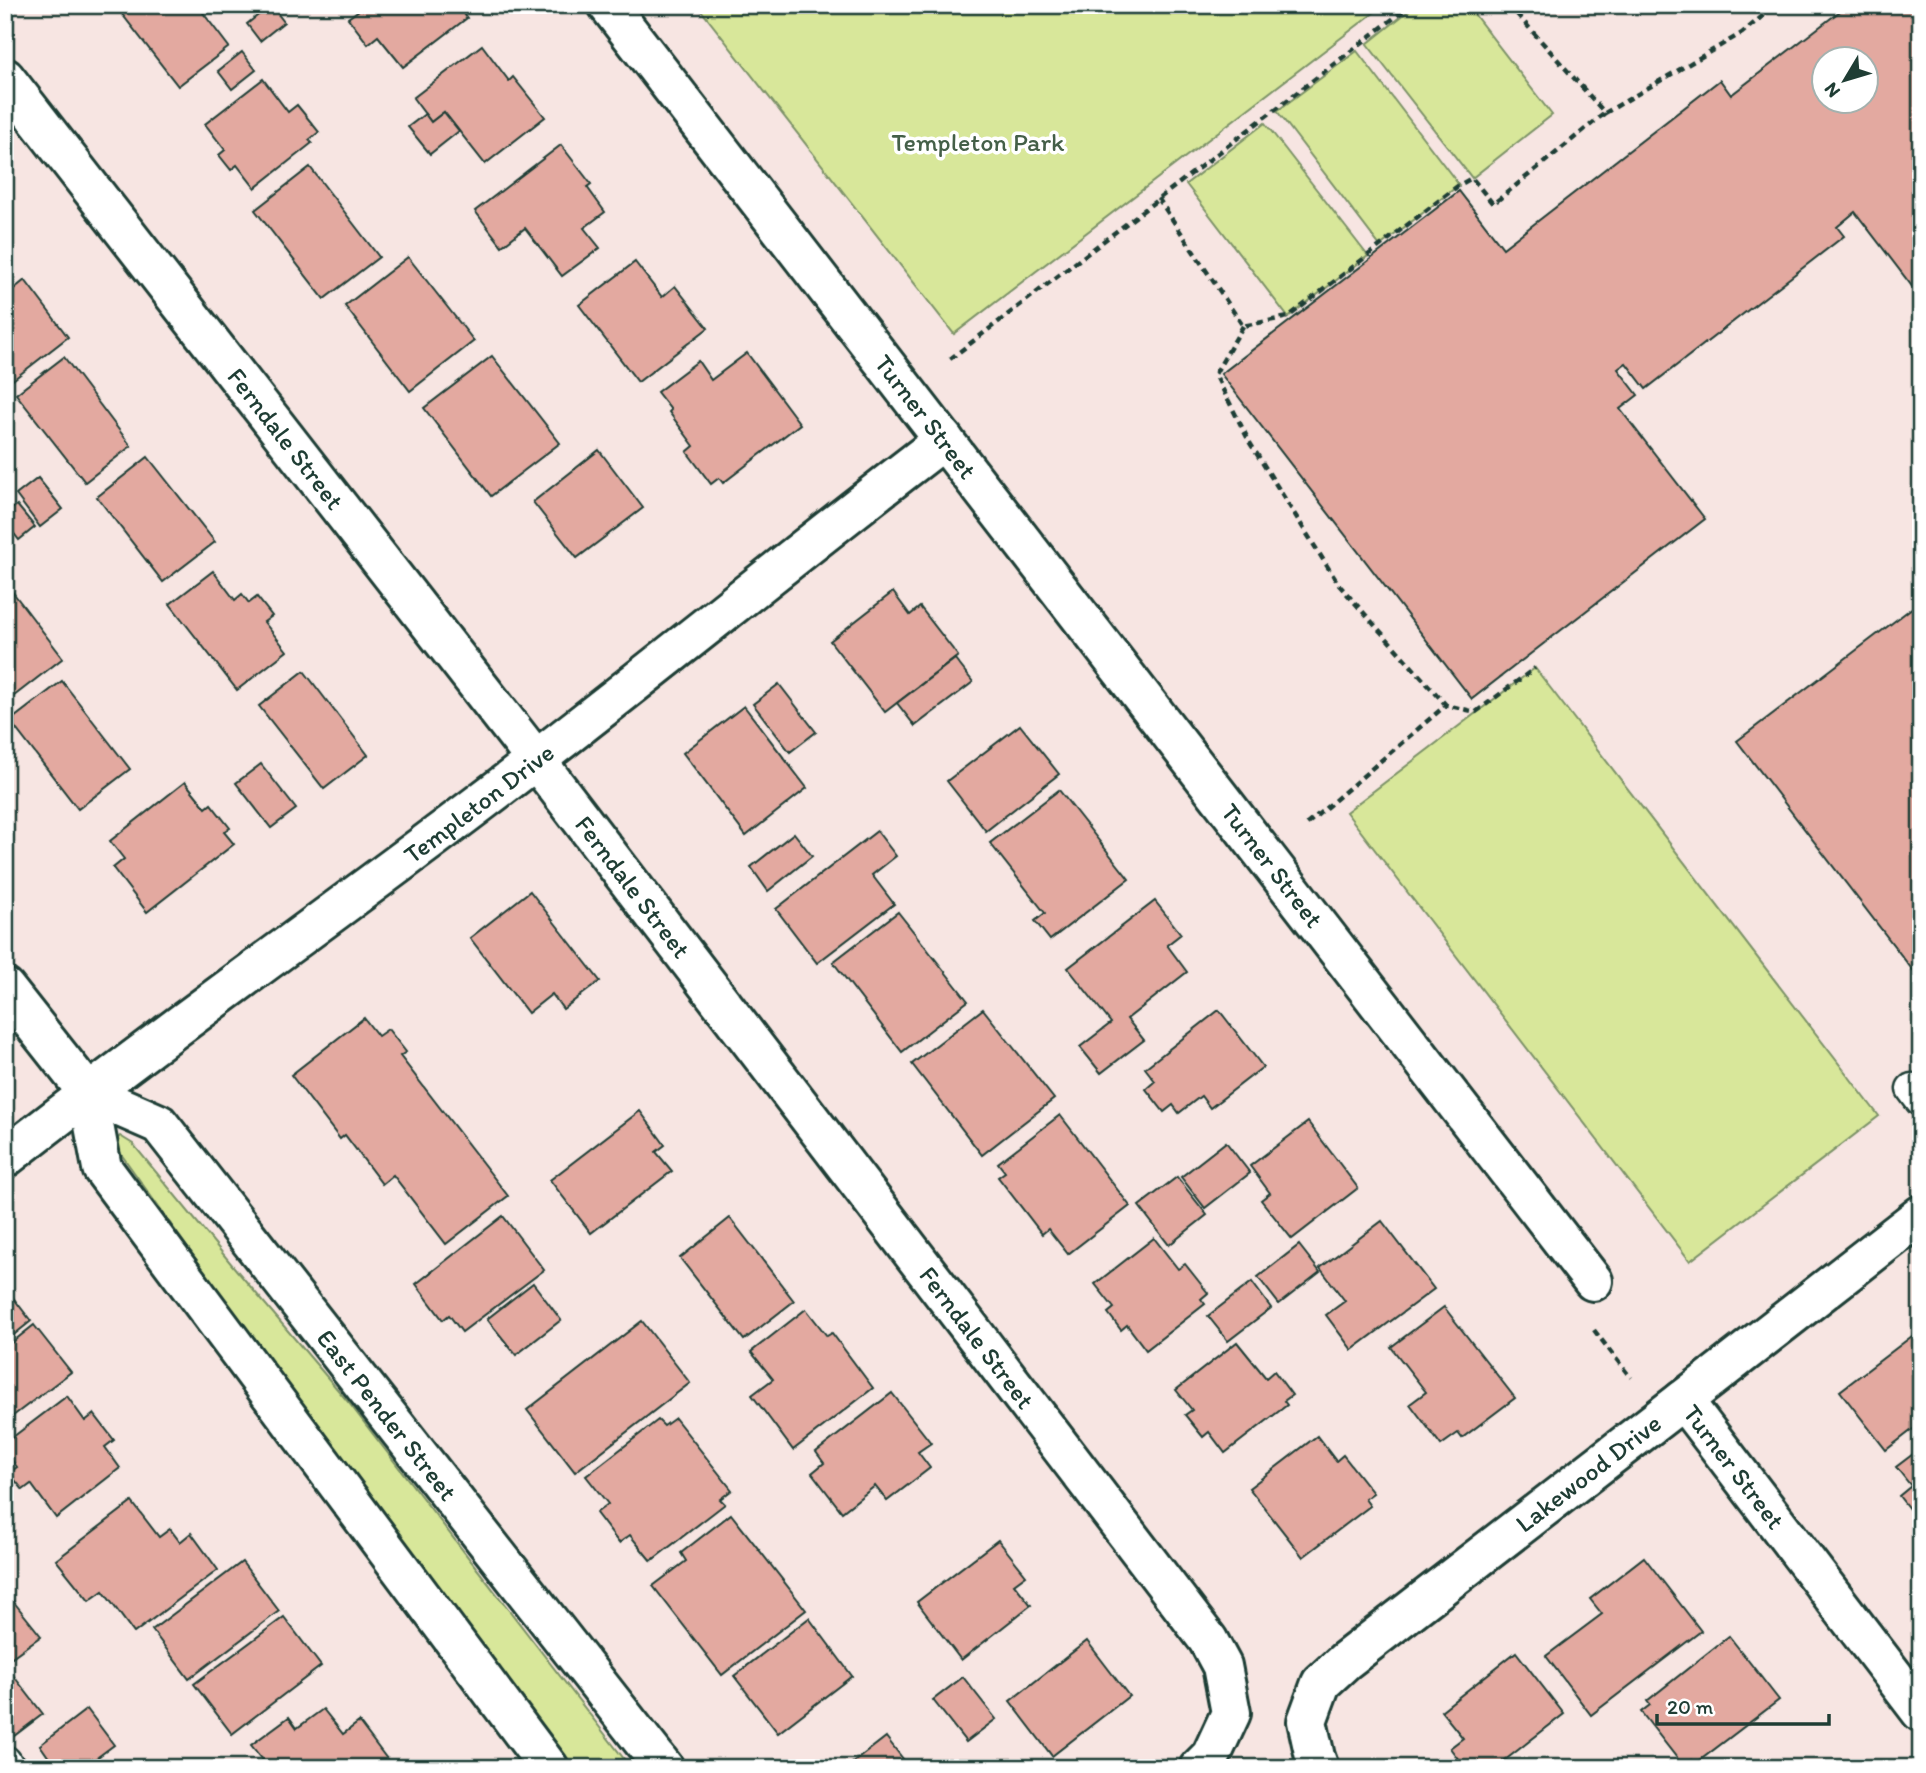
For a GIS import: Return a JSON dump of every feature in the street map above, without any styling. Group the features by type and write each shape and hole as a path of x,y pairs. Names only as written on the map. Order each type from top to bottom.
{"street":[{"name":"Turner Street","path":"608,5 1593,1282"},
{"name":"Ferndale Street","path":"5,78 536,760 1208,1640 1222,1666 1231,1713 1211,1756 1199,1768"},
{"name":"Templeton Drive","path":"5,1158 88,1093 536,760 944,440"},
{"name":"East Pender Street","path":"5,988 88,1093 102,1168 549,1768"},
{"name":"East Pender Street","path":"88,1093 159,1124 664,1768"},
{"name":"Lakewood Drive","path":"1319,1768 1307,1721 1321,1683 1345,1661 1921,1215"},
{"name":"Turner Street","path":"1683,1400 1921,1712"}],"lane":[{"path":"5,1761 10,1768"}],"path":[{"path":"950,359 1410,5"},
{"path":"1508,5 1605,113"},
{"path":"1535,668 1476,712 1446,705 1339,584 1250,443 1215,374 1243,326 1287,317 1439,200 1472,178 1493,204 1605,113 1742,33 1776,5"},
{"path":"1158,198 1243,326"},
{"path":"1307,824 1446,705"},
{"name":"Turner Street","path":"1593,1282 1590,1324 1633,1381 1683,1400"}],"green space":[{"name":"Templeton Park","path":"697,5 1384,5 954,334"},
{"path":"1416,5 1467,5 1552,115 1472,178 1367,44"},
{"path":"1357,51 1459,185 1380,246 1277,111"},
{"path":"1265,123 1368,256 1288,317 1186,184"},
{"path":"1535,668 1879,1116 1690,1261 1346,812"},
{"path":"120,1136 133,1144 349,1403 631,1768 574,1768 349,1475 121,1154 115,1141"}],"building":[{"path":"115,5 197,5 229,47 178,86"},
{"path":"271,5 284,22 260,41 247,24"},
{"path":"355,5 457,5 467,18 403,67 378,36 368,44 348,18 359,10"},
{"path":"1848,5 1921,5 1921,298 1855,212 1837,227 1844,236 1646,389 1626,363 1618,369 1638,395 1620,409 1705,519 1472,699 1221,374 1459,191 1503,248 1720,80 1731,95"},
{"path":"482,45 509,81 513,77 545,117 485,164 444,112 431,122 413,98"},
{"path":"242,52 256,70 232,89 218,71"},
{"path":"263,79 288,112 297,105 319,132 309,140 312,143 255,188 237,165 231,170 219,155 225,150 205,124"},
{"path":"444,112 459,131 430,154 408,127 425,114 431,122"},
{"path":"561,145 591,184 587,187 605,212 584,228 600,248 562,276 525,228 502,246 475,211"},
{"path":"310,167 379,257 324,299 255,210"},
{"path":"408,257 474,341 410,391 345,306"},
{"path":"635,262 662,297 675,286 708,328 638,382 579,305"},
{"path":"25,280 68,337 5,386 5,296"},
{"path":"747,353 800,424 723,483 719,478 711,484 687,452 694,446 657,392 698,361 711,380"},
{"path":"492,356 560,443 491,496 424,408"},
{"path":"64,357 131,446 85,482 16,394"},
{"path":"599,450 643,508 577,558 533,502"},
{"path":"148,457 215,542 163,582 97,497"},
{"path":"38,478 63,509 40,527 16,495"},
{"path":"17,505 35,527 19,540 5,522 5,514"},
{"path":"213,571 235,600 242,594 249,603 257,597 272,616 264,622 287,651 237,690 170,604"},
{"path":"5,582 63,658 5,703"},
{"path":"893,592 910,615 920,607 958,656 885,712 830,641"},
{"path":"1921,601 1921,981 1737,741"},
{"path":"955,659 973,682 915,726 897,703"},
{"path":"304,671 368,755 324,789 259,706"},
{"path":"62,681 130,769 78,809 10,721"},
{"path":"779,684 816,732 790,752 753,704"},
{"path":"744,706 807,788 746,836 683,753"},
{"path":"1020,725 1059,774 986,831 947,781"},
{"path":"261,764 296,809 271,828 236,783"},
{"path":"185,782 206,808 211,804 230,828 224,832 234,844 147,912 113,868 124,859 110,841"},
{"path":"1059,790 1129,879 1050,940 1035,921 1045,913 990,843"},
{"path":"877,831 896,856 872,875 894,904 817,963 776,909"},
{"path":"794,833 812,856 768,891 751,867"},
{"path":"530,891 600,981 563,1009 552,994 528,1013 470,938"},
{"path":"1155,901 1181,934 1167,945 1187,972 1127,1019 1144,1040 1101,1073 1080,1047 1111,1023 1068,968"},
{"path":"898,912 968,1001 902,1052 833,962"},
{"path":"983,1009 1054,1099 982,1155 912,1064"},
{"path":"1219,1010 1263,1067 1210,1108 1201,1096 1179,1113 1173,1105 1164,1112 1146,1089 1155,1081 1145,1068"},
{"path":"364,1018 378,1036 388,1029 406,1052 400,1056 508,1196 446,1244 393,1175 382,1184 345,1135 340,1139 291,1075"},
{"path":"640,1111 665,1145 656,1152 672,1171 591,1233 550,1180"},
{"path":"1060,1115 1130,1206 1068,1254 1048,1229 1042,1234 998,1177 1005,1172 998,1163"},
{"path":"1308,1122 1358,1188 1292,1239 1261,1200 1270,1193 1250,1166"},
{"path":"1226,1142 1250,1173 1205,1208 1181,1177"},
{"path":"1177,1177 1207,1215 1169,1245 1139,1206"},
{"path":"503,1216 544,1270 462,1332 449,1315 443,1320 416,1284"},
{"path":"730,1218 794,1301 744,1340 680,1258"},
{"path":"1382,1221 1434,1289 1352,1350 1326,1315 1345,1301 1320,1268"},
{"path":"1154,1238 1178,1269 1185,1264 1208,1293 1201,1299 1205,1304 1146,1350 1127,1325 1121,1330 1108,1313 1114,1308 1095,1284"},
{"path":"1299,1245 1320,1272 1279,1304 1258,1277"},
{"path":"1252,1282 1271,1308 1228,1341 1208,1316"},
{"path":"533,1283 561,1320 516,1355 487,1319"},
{"path":"5,1287 31,1321 5,1342"},
{"path":"1444,1307 1515,1398 1462,1438 1458,1433 1441,1445 1410,1404 1426,1392 1391,1347"},
{"path":"806,1309 827,1336 832,1333 873,1388 793,1450 752,1395 773,1379 751,1352"},
{"path":"642,1321 690,1383 575,1472 527,1410"},
{"path":"34,1325 71,1372 5,1422 5,1348"},
{"path":"1920,1330 1921,1423 1886,1450 1840,1391"},
{"path":"1237,1342 1266,1378 1274,1371 1292,1395 1284,1401 1287,1405 1225,1453 1209,1432 1203,1437 1185,1415 1192,1410 1176,1390"},
{"path":"892,1393 931,1443 918,1452 930,1468 887,1501 875,1486 842,1512 812,1473 824,1463 816,1452"},
{"path":"67,1396 85,1421 94,1414 114,1440 105,1447 120,1468 56,1518 31,1484 23,1490 9,1473 17,1467 5,1451 5,1443"},
{"path":"675,1418 732,1490 720,1499 725,1504 651,1561 630,1535 619,1543 596,1513 608,1504 586,1476 658,1420 664,1426"},
{"path":"1317,1436 1336,1461 1343,1455 1373,1493 1365,1499 1370,1506 1303,1557 1249,1488"},
{"path":"1921,1448 1921,1524 1899,1496 1911,1486 1896,1467"},
{"path":"132,1502 159,1537 170,1529 180,1542 191,1533 218,1570 134,1633 103,1591 89,1601 56,1560"},
{"path":"731,1514 806,1610 722,1675 653,1586 686,1561 681,1553"},
{"path":"998,1540 1026,1575 1014,1584 1031,1605 961,1660 917,1602"},
{"path":"1644,1557 1701,1631 1591,1715 1546,1656 1602,1614 1590,1599"},
{"path":"242,1562 279,1611 189,1679 152,1630"},
{"path":"5,1591 41,1636 5,1662"},
{"path":"284,1617 321,1666 232,1734 194,1684"},
{"path":"809,1618 852,1676 778,1733 734,1676"},
{"path":"1729,1636 1779,1700 1695,1764 1692,1760 1684,1767 1641,1712 1650,1705 1647,1701"},
{"path":"1087,1641 1129,1696 1052,1756 1010,1701"},
{"path":"1516,1652 1564,1714 1495,1768 1465,1768 1450,1748 1463,1738 1441,1711"},
{"path":"6,1666 43,1714 14,1736 5,1724"},
{"path":"963,1677 996,1719 966,1742 933,1700"},
{"path":"87,1709 114,1745 83,1768 56,1768 40,1745"},
{"path":"323,1709 343,1734 359,1722 390,1763 384,1768 261,1768 266,1764 251,1745 289,1717 297,1728"},
{"path":"886,1737 910,1768 846,1768"}]}
